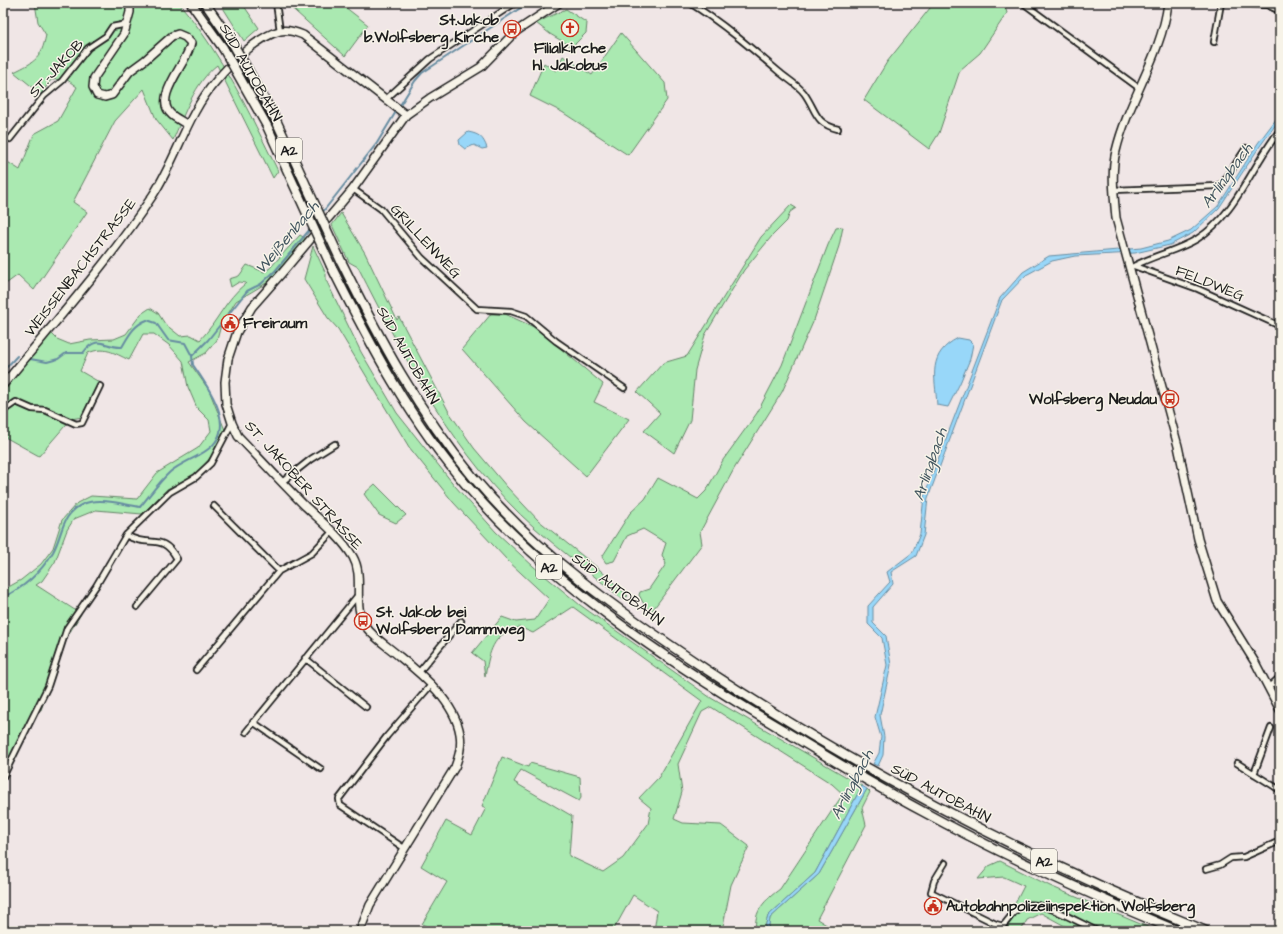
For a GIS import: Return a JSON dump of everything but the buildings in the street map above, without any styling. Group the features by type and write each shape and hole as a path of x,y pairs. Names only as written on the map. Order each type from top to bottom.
{"highway":[{"name":"SÜD AUTOBAHN","path":"191,3 223,48 267,126 331,266 395,388 430,439 462,479 498,520 532,552 592,602 670,658 743,707 860,777 992,848 1117,906 1178,931"},
{"name":"SÜD AUTOBAHN","path":"205,3 232,42 275,118 341,261 387,352 421,408 473,477 506,513 571,573 639,624 748,697 861,766 998,839 1052,865 1120,896 1206,931"}],"main road":[{"path":"130,3 124,34 94,78 93,87 97,94 105,98 112,95 130,71 172,36 178,34 185,37 191,43 190,51 166,91 165,101 167,110 188,125"},
{"name":"ST. JAKOBER STRASSE","path":"360,931 370,905 455,766 460,752 461,735 446,702 419,672 378,640 367,627 361,617 358,595 358,575 353,557 332,532 238,436 226,404 225,382 228,359 237,332 252,307 282,274 353,189 406,115 436,94 481,67 515,32 559,3"},
{"path":"1168,3 1162,34 1122,131 1116,152 1114,190 1116,218 1123,244 1131,263 1178,446 1198,539 1217,601 1269,687 1280,710"},
{"path":"280,31 297,32 312,40 406,115"},
{"name":"WEISSENBACHSTRASSE","path":"3,385 109,256 139,216 166,174 188,125 205,94 234,61 265,38 280,31"}],"street":[{"path":"276,3 280,31"},
{"path":"386,99 430,59 515,3"},
{"path":"690,3 739,37 794,83 804,93 820,121 827,126 838,129"},
{"path":"1023,3 1030,5 1139,88"},
{"path":"1214,42 1221,3"},
{"path":"1234,3 1267,5 1280,11"},
{"name":"ST.-JAKOB","path":"10,139 44,96 62,81 88,48 106,36 112,27 127,24"},
{"path":"1131,263 1143,261 1175,251 1198,239 1222,217 1280,130"},
{"path":"1274,138 1280,141"},
{"path":"1114,190 1218,186 1223,183 1246,148"},
{"name":"GRILLENWEG","path":"353,189 381,209 422,258 477,309 511,311 526,316 556,341 624,388"},
{"name":"FELDWEG","path":"1131,263 1198,289 1280,326"},
{"path":"3,411 16,402 32,408 45,410 76,424 82,423 100,386"},
{"path":"3,777 48,686 67,628 96,586 126,535 170,492 196,477 211,463 232,423"},
{"path":"282,482 311,459 336,444"},
{"path":"214,506 279,571"},
{"path":"196,670 279,571 312,553 332,532"},
{"path":"126,535 135,540 163,543 172,549 177,559 138,607"},
{"path":"246,732 358,595"},
{"path":"419,672 461,622"},
{"path":"305,658 366,707"},
{"path":"1269,687 1280,677"},
{"path":"404,848 340,805 339,799 387,736 431,685"},
{"path":"253,722 322,769"},
{"path":"1254,774 1271,728"},
{"path":"1237,763 1280,790"},
{"path":"1206,869 1220,865 1231,858 1244,857 1280,840"},
{"path":"945,863 934,880 931,892 996,924 1003,926 1020,907 1031,904 1045,906 1097,931"}],"green space":[{"path":"35,3 179,3 195,23 222,63 278,171 273,178 217,65 202,80 196,90 173,140 156,119 144,89 115,121 73,202 87,212 34,290 18,275 3,286 3,159 20,170 34,134 58,121 77,87 66,79 51,80 41,94 14,72 32,62 39,54 44,43 46,35 38,22"},
{"path":"220,3 242,3 259,28 244,41"},
{"path":"286,3 340,3 368,25 345,56"},
{"path":"934,3 1004,3 1007,13 980,53 960,70 939,133 929,149 864,100 887,62"},
{"path":"566,9 587,23 586,33 572,47 550,34 536,23"},
{"path":"621,33 665,83 667,100 628,155 562,112 530,96 544,63 556,71 563,56 592,75"},
{"path":"791,205 796,208 790,212 787,221 772,236 744,270 705,335 695,370 690,420 674,453 644,431 660,413 637,392 663,363 687,356 761,237"},
{"path":"341,213 365,253 397,320 399,317 449,412 474,448 507,487 538,520 599,569 628,596 622,599 535,528 507,501 481,471 457,439 434,406 414,372 358,267 349,262 332,225"},
{"path":"843,227 839,246 814,320 782,392 734,469 700,532 702,544 651,612 645,606 639,595 640,592 649,589 666,564 662,555 666,543 643,529 627,536 614,561 606,563 602,557 630,513 645,499 658,478 698,499 706,491 723,460 757,413 782,365 828,245 836,228"},
{"path":"300,235 308,240 270,281 236,301 221,325 217,340 206,353 189,362 209,390 225,430 216,450 198,473 167,489 142,514 96,510 74,519 67,530 55,562 42,581 36,585 81,614 65,640 41,710 33,710 3,771 3,590 21,580 41,564 53,548 62,520 77,503 91,496 137,499 157,473 198,448 211,431 209,420 197,408 188,387 183,361 169,345 154,334 143,334 129,360 104,350 88,353 80,371 99,382 82,417 71,419 39,456 3,436 3,388 50,332 57,339 69,344 90,340 114,339 126,334 141,314 150,308 158,313 165,324 180,336 191,335 200,340 232,296 246,283 239,282 231,287 229,279 239,276 247,265 264,272 270,268"},
{"path":"313,246 326,274 326,280 361,352 397,413 455,486 496,532 533,566 580,605 711,698 862,786 815,873 768,916 764,931 756,931 756,918 758,912 765,902 780,889 843,794 832,784 711,707 702,712 678,764 682,792 674,819 683,823 721,825 749,846 731,885 722,931 654,931 657,911 633,895 613,931 435,931 422,924 447,882 421,866 446,821 472,835 486,808 482,806 502,757 528,767 530,763 580,777 581,798 579,801 521,770 514,782 572,816 569,856 603,872 623,858 648,824 651,808 639,798 659,777 702,701 573,607 533,633 519,627 501,636 493,646 487,664 485,677 483,661 472,653 502,617 516,622 535,620 549,599 507,560 453,502 409,447 338,329 328,318 304,279"},
{"path":"491,314 505,314 536,328 603,384 594,402 629,419 586,476 526,422 462,349"},
{"path":"375,484 406,515 396,523 379,515 364,494"},
{"path":"867,789 870,792 862,808 866,825 817,919 836,931 768,931 770,918 819,874"},
{"path":"1000,861 1050,886 1157,931 1074,931 1041,913 1027,920 1021,931 1001,931 1024,886 1004,877 978,879 989,866"}],"water":[{"name":"Arlingbach","path":"1280,114 1280,119 1260,146 1219,208 1193,233 1170,245 1135,253 1075,256 1052,261 1026,275 1002,300 928,498 924,535 916,556 891,572 893,584 873,607 873,623 886,636 891,665 880,715 884,737 883,755 878,766 873,764 879,753 881,737 875,717 887,665 882,638 868,624 868,606 890,582 887,572 912,553 920,534 924,496 1000,298 1023,272 1049,256 1141,248 1168,241 1191,230 1218,206 1258,143"},
{"path":"468,132 480,137 484,141 487,148 482,149 474,145 465,149 460,145 459,140"},
{"path":"958,338 969,340 973,344 970,359 948,407 937,405 935,367 937,359 941,351 948,344"},
{"name":"Arlingbach","path":"862,786 867,789 819,874 770,918 768,931 764,931 768,916 815,873"}],"waterway":[{"name":"Weißenbach","path":"399,107 415,81 422,73 528,3"},
{"name":"Weißenbach","path":"322,213 377,143 397,110"},
{"name":"Weißenbach","path":"3,597 25,584 43,566 53,552 66,519 76,508 83,504 96,501 140,507 158,484 170,472 207,450 216,441 220,431 221,419 218,408 206,384 193,365 192,356 208,340 247,291 261,284 275,271 311,228"},
{"path":"30,359 47,362 58,359 66,353 83,353 88,347 97,343 122,347 135,328 147,320 156,323 168,340 185,343 192,356"},
{"path":"3,371 17,356"}],"place":[{"name":"Filialkirche hl. Jakobus","path":"570,28"},
{"name":"St.Jakob b.Wolfsberg Kirche","path":"512,29"},
{"name":"Freiraum","path":"230,323"},
{"name":"Wolfsberg Neudau","path":"1170,399"},
{"name":"St. Jakob bei Wolfsberg Dammweg","path":"363,621"},
{"name":"Autobahnpolizeiinspektion Wolfsberg","path":"933,906"}]}
